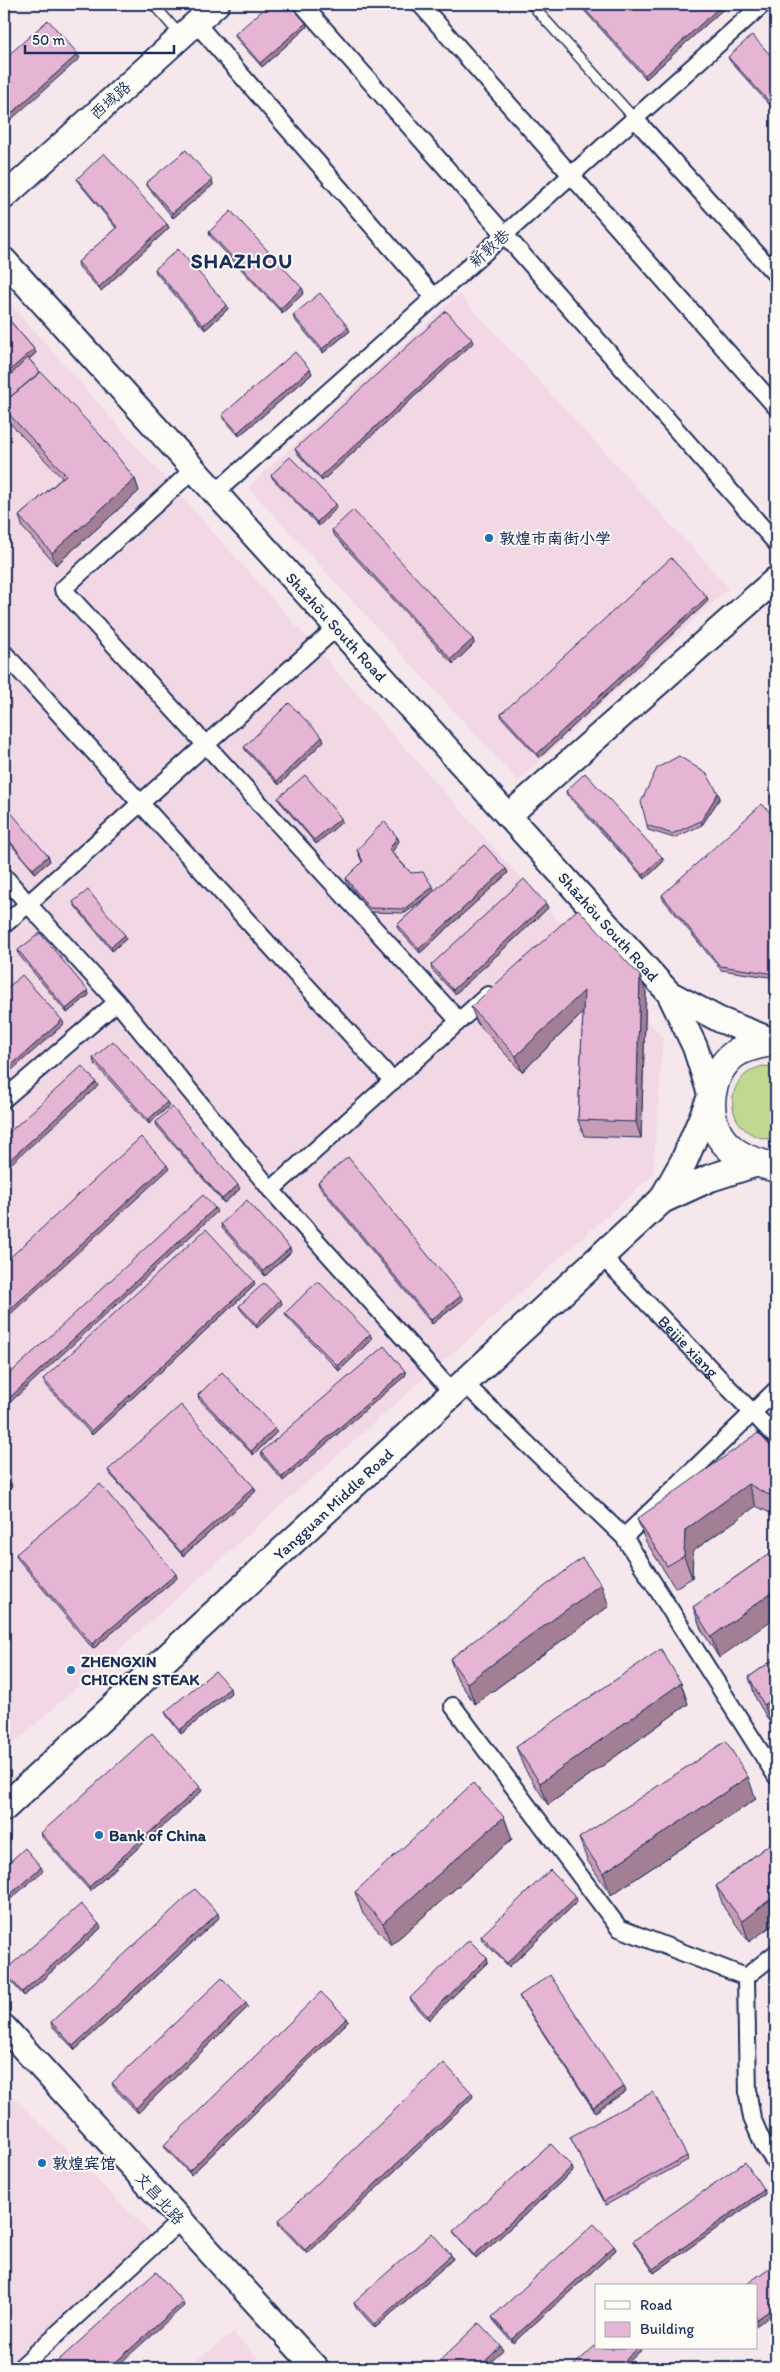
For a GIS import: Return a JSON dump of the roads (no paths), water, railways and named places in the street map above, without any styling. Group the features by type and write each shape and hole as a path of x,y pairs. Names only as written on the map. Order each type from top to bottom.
{"highway":[{"path":"770,1165 742,1157 726,1145 713,1122 710,1097 718,1073 735,1054 752,1045 776,1042"}],"main road":[{"name":"西域路","path":"4,197 217,4"},
{"name":"Shāzhōu South Road","path":"4,260 508,816 582,911 669,993"},
{"path":"508,816 776,581"},
{"path":"669,993 720,1020 776,1042"},
{"path":"662,1200 684,1162 710,1097 695,1047 669,993"},
{"path":"662,1200 710,1178 770,1165"},
{"name":"Yangguan Middle Road","path":"4,1808 662,1200"},
{"name":"文昌北路","path":"4,2027 316,2368"}],"street":[{"path":"302,4 776,544"},
{"path":"420,4 776,407"},
{"name":"新敦巷","path":"215,493 763,4"},
{"path":"189,29 434,297"},
{"path":"634,118 776,275"},
{"path":"194,469 63,589 459,1021"},
{"path":"4,924 337,627"},
{"path":"4,653 139,804 393,1081"},
{"path":"4,876 117,1002 271,1190 458,1388 624,1537 776,1776"},
{"path":"271,1190 502,982"},
{"path":"4,1099 117,1002"},
{"name":"Beijie xiang","path":"602,1256 776,1437"},
{"path":"624,1537 776,1390"},
{"path":"453,1706 619,1928 746,1977"},
{"path":"746,1977 776,1953"},
{"path":"746,1977 748,2095 751,2110 764,2146 776,2163"},
{"path":"20,2368 180,2220"}],"lane":[{"path":"153,4 189,29"},
{"path":"531,4 634,118"}],"place":[{"name":"敦煌市南街小学","path":"489,538"},
{"name":"ZHENGXIN CHICKEN STEAK","path":"71,1670"},
{"name":"Bank of China","path":"99,1835"},
{"name":"敦煌宾馆","path":"42,2163"}],"district":[{"name":"SHAZHOU","path":"242,261"}]}
